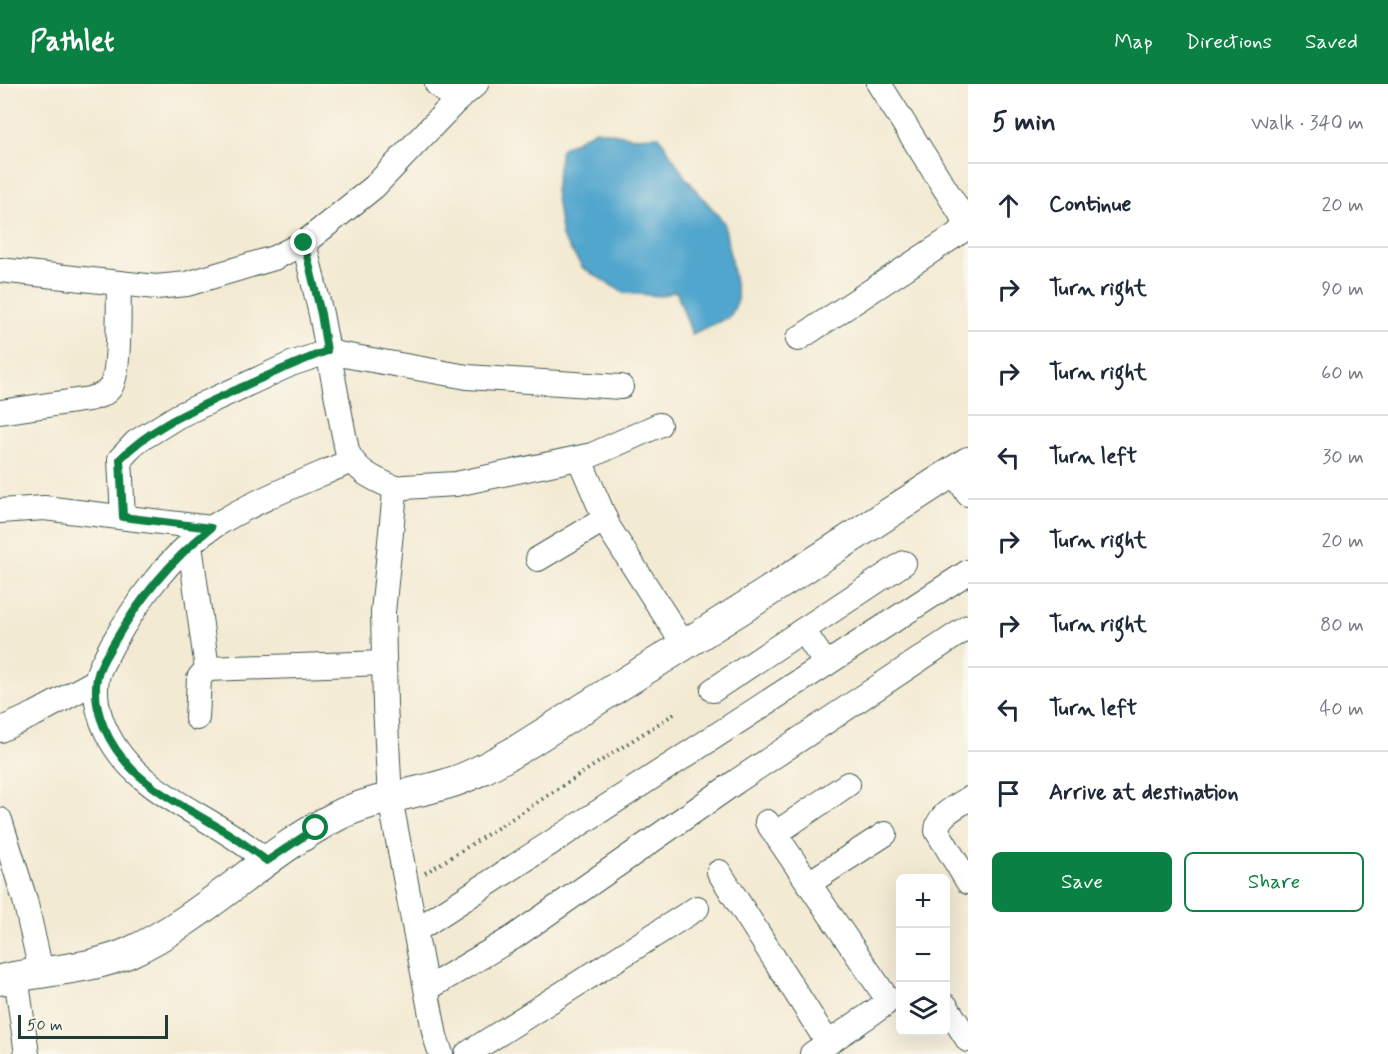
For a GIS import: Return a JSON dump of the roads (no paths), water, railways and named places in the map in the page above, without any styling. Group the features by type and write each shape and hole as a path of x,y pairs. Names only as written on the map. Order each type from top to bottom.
{"street":[{"path":"437,84 456,101"},
{"path":"0,270 156,287 188,285 274,258 304,243 374,187 456,101 476,84"},
{"path":"798,339 968,226 879,84"},
{"path":"304,243 321,314 342,434 351,462 364,474 397,489 456,484 592,455 659,425"},
{"path":"0,412 88,399 110,388 116,369 119,283"},
{"path":"123,517 120,459 136,442 178,416 291,364 327,351 467,377 621,387"},
{"path":"579,458 605,519 684,645"},
{"path":"267,861 228,833 171,799 132,768 106,731 98,711 96,681 99,669 123,627 149,590 190,545 211,528 282,491 351,462"},
{"path":"19,976 127,954 185,922 267,861 338,815 363,805 448,784 486,767 519,749 684,645 963,476"},
{"path":"397,489 394,495 383,612 390,798 427,989 434,1048"},
{"path":"0,511 44,508 211,528"},
{"path":"538,559 605,519"},
{"path":"190,545 207,669"},
{"path":"713,690 904,563"},
{"path":"415,931 968,572"},
{"path":"427,989 514,937 737,781 968,627"},
{"path":"803,630 826,664"},
{"path":"197,718 199,678 207,669 384,663"},
{"path":"0,730 96,681"},
{"path":"719,872 818,1051 893,998 884,992 771,828 848,784"},
{"path":"968,799 940,818 936,831 968,882"},
{"path":"0,820 25,900 19,976 27,1054"},
{"path":"809,883 885,834"},
{"path":"467,1054 697,908"},
{"path":"950,1014 968,1041"}],"water":[{"path":"596,130 633,137 659,136 685,177 724,222 738,300 730,317 692,334 676,291 661,296 624,293 583,268 562,237 555,191 561,149"}]}
